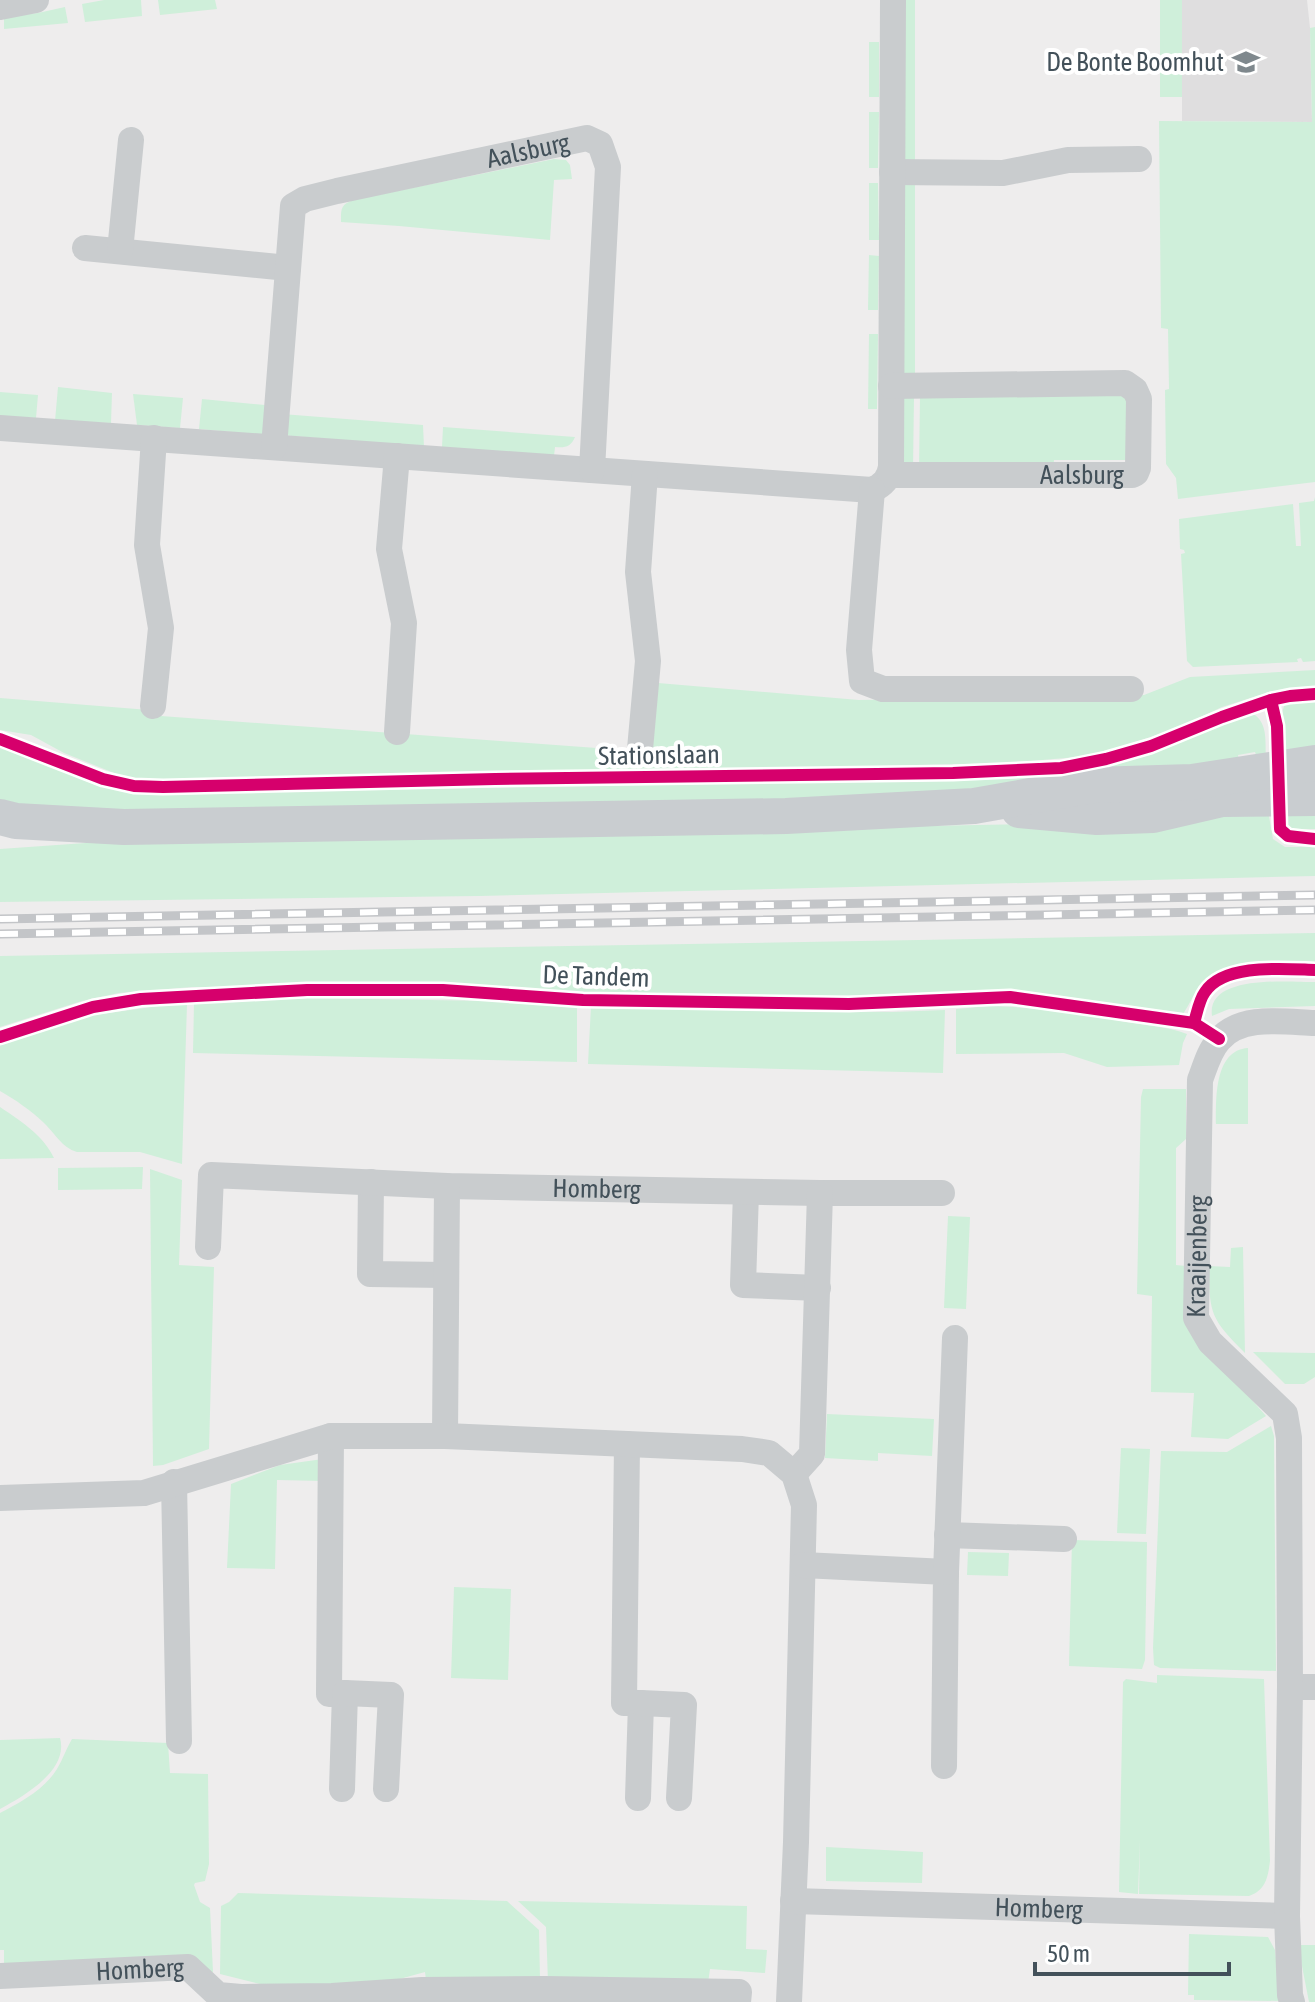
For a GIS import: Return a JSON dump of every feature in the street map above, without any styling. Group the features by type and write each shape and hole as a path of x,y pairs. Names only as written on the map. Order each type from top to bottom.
{"street":[{"path":"0,7 36,0"},
{"path":"893,0 891,386 859,650 862,681 883,689 1131,689"},
{"name":"Aalsburg","path":"274,447 293,206 305,199 587,138 600,144 608,167 592,470"},
{"path":"120,251 131,140"},
{"path":"892,172 1003,173 1068,160 1139,159"},
{"path":"85,248 288,268"},
{"name":"Aalsburg","path":"0,428 645,474 881,483 1132,475 1138,468 1139,399 1135,390 1125,383 891,386"},
{"path":"153,706 161,628 147,545 154,438"},
{"path":"397,456 389,549 404,623 397,732"},
{"path":"640,749 648,661 638,572 645,474"},
{"path":"0,817 16,821 124,827 786,816 974,806 1093,785 1192,782 1315,763"},
{"path":"974,806 1097,817 1153,815 1222,799 1315,798"},
{"path":"0,842 124,827"},
{"name":"Kraaijenberg","path":"1292,2002 1287,1916 1302,1687 1289,1438 1285,1414 1210,1342 1196,1318 1200,1080 1207,1059 1219,1039 1235,1028 1254,1022 1315,1023"},
{"name":"Homberg","path":"208,1247 211,1175 447,1186 942,1193"},
{"path":"371,1182 370,1274 446,1275"},
{"path":"445,1436 447,1186"},
{"path":"746,1192 743,1285 818,1288"},
{"path":"794,1474 812,1454 820,1193"},
{"path":"944,1766 946,1572 955,1338"},
{"path":"331,1436 329,1694 391,1695 386,1789"},
{"path":"0,1498 144,1493 331,1436 445,1436 742,1449 769,1453 794,1474 804,1505 789,2002"},
{"path":"627,1444 624,1703 684,1705 679,1798"},
{"path":"174,1482 179,1741"},
{"path":"947,1535 1064,1539"},
{"path":"803,1565 946,1572"},
{"path":"342,1789 345,1693"},
{"path":"638,1798 641,1703"},
{"name":"Homberg","path":"793,1901 1287,1916"},
{"name":"Homberg","path":"0,1976 188,1967 218,1995 241,1997 545,1989 739,1992 738,2002"}],"shaded area":[{"name":"De Bonte Boomhut","path":"1182,0 1307,0 1312,122 1182,121"}],"green space":[{"path":"104,0 141,0 142,16 85,22 82,4"},
{"path":"158,0 215,0 217,9 160,15"},
{"path":"904,0 915,0 915,163 904,163"},
{"path":"1160,0 1182,0 1182,97 1160,97"},
{"path":"65,7 68,23 4,29 4,17"},
{"path":"1315,27 1315,482 1178,499 1176,478 1166,464 1168,329 1161,328 1159,121 1312,122 1310,28"},
{"path":"869,42 879,42 879,97 869,97"},
{"path":"869,112 879,112 878,168 869,168"},
{"path":"554,159 566,160 572,179 554,180 550,240 341,222 342,208 353,200"},
{"path":"869,183 878,183 879,240 869,240"},
{"path":"903,183 915,184 915,378 903,377"},
{"path":"869,255 879,256 878,310 868,310"},
{"path":"869,334 878,334 877,409 868,409"},
{"path":"58,387 112,393 111,423 55,421"},
{"path":"0,392 38,395 36,418 0,416"},
{"path":"133,394 183,398 180,428 137,425"},
{"path":"903,396 914,396 913,470 902,470"},
{"path":"920,396 1127,396 1127,460 1054,460 1053,471 919,471"},
{"path":"202,399 265,405 263,435 199,429"},
{"path":"282,414 423,425 424,447 281,435"},
{"path":"443,427 575,437 567,446 555,447 554,456 442,447"},
{"path":"1315,497 1315,661 1303,662 1301,658 1297,659 1298,662 1193,667 1187,661 1181,554 1185,553 1180,549 1179,519 1293,504 1296,546 1301,546 1299,503 1314,501"},
{"path":"1315,670 1315,687 1260,695 1136,742 1089,756 1008,763 170,783 124,777 64,753 31,735 0,730 0,698 149,710 161,716 651,752 658,683 859,700 1144,695 1190,677"},
{"path":"1295,700 1315,700 1315,757 1284,762 1281,729 1285,705"},
{"path":"1247,715 1255,715 1262,724 1266,757 1257,758 1255,752 1238,755 1239,761 1209,766 880,797 79,814 0,810 0,747 98,786 144,794 996,779 1074,772 1119,763"},
{"path":"1285,804 1315,804 1315,829 1288,829 1285,826"},
{"path":"1267,805 1273,839 1285,847 1315,847 1315,876 479,896 0,902 0,849 114,841 1083,823"},
{"path":"1315,933 1315,966 1257,964 1229,968 1204,982 1183,1014 982,991 808,997 691,997 435,987 192,987 119,993 82,1001 0,1027 0,956"},
{"path":"1315,982 1315,1006 1229,1009 1212,1016 1214,1002 1222,993 1235,987 1252,983"},
{"path":"307,998 577,1005 577,1062 193,1053 194,1003"},
{"path":"187,1004 182,1164 140,1152 72,1150 33,1113 0,1091 0,1044 94,1015"},
{"path":"591,1006 892,1012 945,1010 943,1073 588,1064"},
{"path":"989,1006 1075,1013 1187,1034 1179,1065 1107,1067 1064,1053 956,1054 956,1009"},
{"path":"1248,1048 1248,1124 1216,1124 1217,1090 1223,1067 1229,1057"},
{"path":"1143,1089 1186,1089 1186,1139 1176,1148 1176,1265 1186,1266 1200,1341 1266,1416 1228,1439 1191,1437 1194,1393 1151,1392 1152,1296 1137,1294"},
{"path":"0,1107 38,1135 54,1158 0,1159"},
{"path":"143,1167 142,1189 58,1190 58,1168"},
{"path":"150,1169 182,1180 179,1265 214,1267 209,1449 153,1466"},
{"path":"948,1216 970,1217 966,1309 944,1308"},
{"path":"1243,1247 1245,1353 1214,1315 1209,1282 1209,1266 1230,1267 1231,1248"},
{"path":"1253,1352 1315,1353 1315,1377 1304,1384 1285,1384"},
{"path":"827,1414 934,1419 932,1456 878,1453 878,1461 825,1458"},
{"path":"1271,1426 1274,1436 1276,1671 1160,1668 1154,1665 1153,1648 1161,1451 1227,1452"},
{"path":"1121,1448 1150,1449 1146,1534 1117,1533"},
{"path":"323,1459 323,1481 277,1480 275,1569 227,1568 231,1484 280,1465"},
{"path":"1072,1540 1147,1542 1145,1660 1142,1669 1069,1666"},
{"path":"968,1552 1009,1553 1008,1576 967,1575"},
{"path":"454,1587 511,1589 508,1680 451,1678"},
{"path":"1157,1675 1264,1679 1270,1861 1263,1887 1249,1896 1139,1894 1140,1840 1138,1894 1119,1892 1123,1682 1126,1679 1157,1683"},
{"path":"60,1738 58,1761 51,1771 32,1789 0,1809 0,1740"},
{"path":"72,1739 168,1743 170,1773 208,1774 209,1864 205,1881 194,1885 200,1902 210,1908 213,1972 4,1965 4,1950 0,1950 0,1813 46,1783"},
{"path":"826,1847 923,1852 922,1883 826,1881"},
{"path":"238,1893 507,1901 539,1930 540,1979 426,1980 425,1972 378,1985 268,1986 220,1974 221,1906"},
{"path":"518,1901 747,1906 746,1949 767,1950 765,1973 710,1969 708,1983 548,1982 546,1927"},
{"path":"1189,1934 1268,1937 1275,1950 1281,2001 1194,2000 1194,1995 1188,1995"},
{"path":"1300,1945 1315,1945 1315,2002 1309,2002"}],"railway":[{"path":"0,919 1315,895"},
{"path":"0,934 1315,910"}],"cycle path":[{"name":"Stationslaan","path":"0,739 103,779 134,786 953,773 1061,768 1106,759 1151,746 1271,700 1315,694"},
{"path":"1271,700 1277,726 1280,829 1288,836 1315,839"},
{"path":"1219,1039 1194,1023 1203,995 1214,983 1240,972 1315,970"},
{"name":"De Tandem","path":"0,1037 93,1007 141,999 307,990 443,990 583,1000 849,1004 1010,997 1194,1023"}],"place":[{"name":"De Bonte Boomhut","path":"1246,62"}]}
